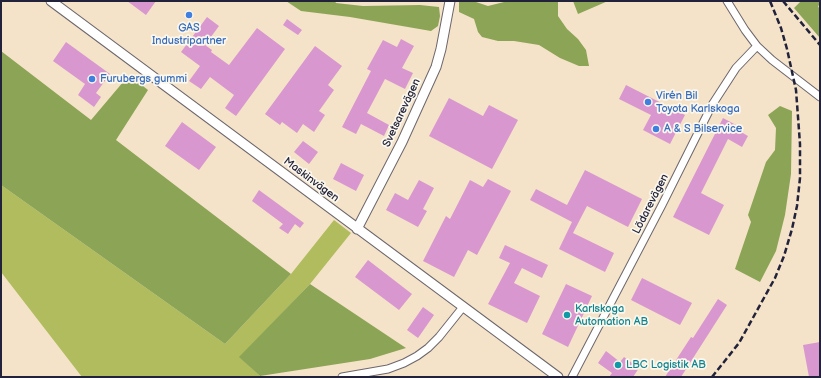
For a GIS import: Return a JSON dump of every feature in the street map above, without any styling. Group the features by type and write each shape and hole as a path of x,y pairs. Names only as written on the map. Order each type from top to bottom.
{"street":[{"name":"Maskinvägen","path":"51,1 558,377"},
{"name":"Svetsarevägen","path":"358,229 402,142 436,67 450,1"},
{"path":"727,1 757,46 772,60 820,97"},
{"name":"Lödarevägen","path":"572,377 662,205 712,105 736,68 757,46"},
{"path":"342,377 388,369 417,356 439,337 463,307"}],"green space":[{"path":"286,1 335,1 336,3 363,6 420,5 439,7 440,16 438,26 431,31 350,17 301,11"},
{"path":"459,1 473,1 488,6 508,1 558,1 558,16 567,29 578,39 586,50 589,66 579,66 560,58 539,45 514,41 498,41 482,37 478,32 474,19 459,12"},
{"path":"573,1 608,1 578,14"},
{"path":"801,1 820,1 820,5 818,6 820,10 820,38 794,8"},
{"path":"1,51 91,120 129,75 148,90 116,140 291,274 225,344 1,185"},
{"path":"780,106 792,111 791,174 785,215 776,251 760,282 735,269 751,222 748,215 766,162 775,150 776,128 768,115"},
{"path":"1,185 225,344 291,274 334,220 351,233 310,284 240,357 260,376 82,377 1,272"},
{"path":"310,284 406,348 370,359 260,376 239,357"}],"building":[{"path":"127,1 156,1 146,15"},
{"path":"207,17 219,26 205,45 212,50 211,52 229,65 257,28 285,49 236,116 225,108 234,95 210,77 201,89 189,81 200,66 181,52"},
{"path":"287,19 302,30 298,35 283,25"},
{"path":"401,39 414,46 402,68 413,73 405,89 385,79 367,113 389,125 384,136 361,124 356,134 342,127 371,71 367,69 383,40 397,47"},
{"name":"Furubergs gummi","path":"66,42 110,74 96,93 101,97 94,107 78,95 85,84 53,61"},
{"path":"315,46 342,66 328,85 334,90 319,111 325,115 314,132 303,124 297,133 282,122 280,125 265,114"},
{"path":"626,85 685,115 670,144 643,130 651,115 619,99"},
{"path":"449,98 483,116 489,105 518,120 492,169 429,136"},
{"path":"723,118 736,125 734,128 748,136 742,147 728,139 701,193 724,205 709,235 673,217"},
{"path":"182,122 216,147 199,170 165,146"},
{"path":"303,141 318,152 309,164 294,152"},
{"path":"341,163 364,175 356,191 333,179"},
{"path":"585,170 642,199 628,227 587,206 573,233 614,253 605,272 559,249 572,222 530,200 536,189 567,205"},
{"path":"488,179 511,191 477,255 468,250 454,277 423,261 446,216 450,219 470,180 483,187"},
{"path":"419,180 434,188 423,209 427,211 418,227 386,210 395,193 408,200"},
{"path":"259,190 304,223 300,228 295,224 288,234 279,228 283,224 252,201"},
{"path":"505,245 548,265 542,278 522,268 514,283 540,296 527,323 488,304 510,263 499,258"},
{"path":"368,260 412,294 399,310 355,277"},
{"path":"642,278 692,303 680,325 631,300"},
{"name":"Karlskoga Automation AB","path":"566,284 592,296 568,347 542,334"},
{"path":"718,299 727,305 681,377 665,377 691,337 693,338"},
{"path":"423,307 434,315 418,338 407,330"},
{"path":"820,342 820,377 809,377 803,345"},
{"name":"LBC Logistik AB","path":"606,351 620,362 624,357 639,368 633,377 609,377 612,373 598,363"}],"railway":[{"path":"712,377 739,343 775,278 784,256 797,206 800,178 800,144 796,90 781,28 770,1"},
{"path":"783,1 820,45"}],"place":[{"name":"GAS Industripartner","path":"189,15"},
{"name":"Furubergs gummi","path":"92,79"},
{"name":"Virén Bil Toyota Karlskoga","path":"648,102"},
{"name":"A & S Bilservice","path":"656,129"},
{"name":"Karlskoga Automation AB","path":"567,315"},
{"name":"LBC Logistik AB","path":"618,365"}]}
